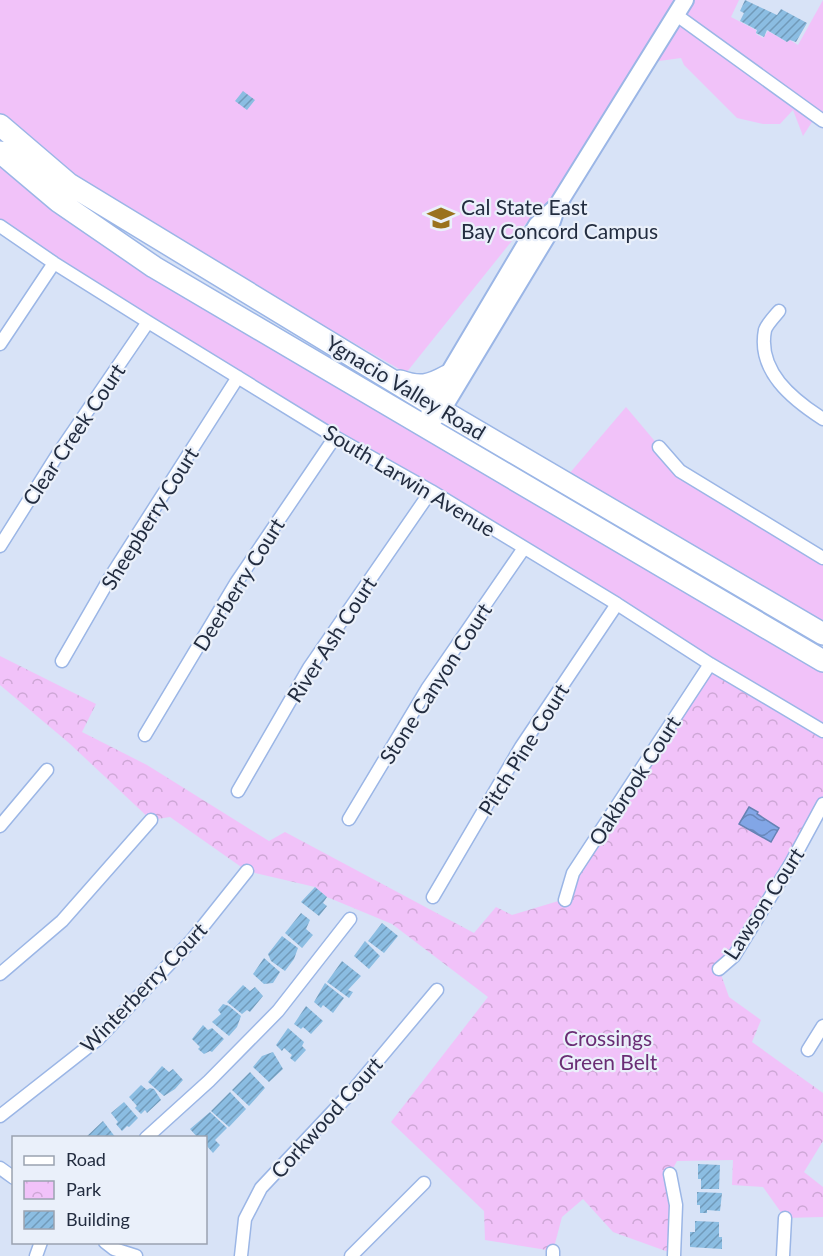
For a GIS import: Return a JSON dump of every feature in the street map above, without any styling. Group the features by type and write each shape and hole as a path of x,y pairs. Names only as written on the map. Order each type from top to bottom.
{"highway":[{"name":"Ygnacio Valley Road","path":"0,125 69,184 437,407 823,634"},
{"name":"Ygnacio Valley Road","path":"0,152 58,201 154,267 823,661"},
{"path":"386,376 415,386 432,384 447,376"}],"street":[{"path":"427,426 547,236 557,206 680,7 823,121"},
{"path":"437,407 447,376 537,225 557,206"},
{"name":"South Larwin Avenue","path":"0,226 148,322 617,604 710,664 823,731"},
{"path":"0,344 54,263"},
{"path":"779,311 765,328 765,358 780,385 801,405 823,418"},
{"name":"Clear Creek Court","path":"0,546 56,457 148,322"},
{"name":"Sheepberry Court","path":"62,661 111,576 238,377"},
{"name":"Deerberry Court","path":"145,735 236,583 335,436"},
{"path":"659,447 680,471 823,558"},
{"name":"River Ash Court","path":"238,791 309,668 430,491"},
{"name":"Stone Canyon Court","path":"349,819 428,689 524,548"},
{"name":"Pitch Pine Court","path":"433,897 521,747 617,604"},
{"name":"Oakbrook Court","path":"565,900 573,873 710,664"},
{"path":"0,826 47,770"},
{"name":"Lawson Court","path":"719,969 734,956 790,865 823,804"},
{"path":"0,974 62,921 151,820"},
{"name":"Winterberry Court","path":"0,1116 98,1039 192,940 247,871"},
{"path":"147,1136 209,1081 278,1011 350,919"},
{"name":"Corkwood Court","path":"241,1256 245,1219 261,1188 354,1089 438,990"},
{"path":"808,1050 823,1026"},
{"path":"670,1174 676,1205 674,1256"},
{"path":"351,1256 424,1183"},
{"path":"783,1256 785,1218"},
{"path":"107,1244 114,1250 136,1256"}],"green space":[{"name":"Cal State East Bay Concord Campus","path":"0,0 739,0 731,17 756,30 756,34 763,38 768,31 787,42 790,40 798,45 823,0 823,121 812,122 803,136 793,110 780,124 763,124 737,118 684,65 681,58 644,63 557,206 527,222 406,373 335,332 182,251 0,125"},
{"path":"0,152 58,201 823,661 823,731 0,226"},
{"path":"626,407 680,471 823,558 823,634 563,481"},
{"name":"Crossings Green Belt","path":"0,656 96,704 82,732 147,765 269,841 285,832 474,933 496,907 512,915 565,899 573,873 710,664 823,731 823,804 719,969 729,997 761,1020 752,1042 823,1093 823,1141 804,1172 823,1187 823,1217 785,1218 763,1187 732,1185 733,1160 677,1161 670,1174 674,1254 613,1232 583,1199 562,1217 553,1251 485,1240 484,1211 391,1122 488,997 392,924 327,897 315,887 247,871 170,817 151,820 69,743 0,685"}],"water":[{"path":"749,807 779,828 771,842 739,824"}],"building":[{"path":"745,0 777,15 781,9 807,23 796,42 790,40 787,42 767,30 764,37 756,33 757,30 740,21 744,13 740,11"},
{"path":"243,91 255,100 247,110 235,101"},
{"path":"315,887 327,897 323,903 327,906 319,916 301,902"},
{"path":"301,913 310,920 306,929 313,935 302,948 285,933"},
{"path":"382,923 398,936 384,953 368,941"},
{"path":"282,936 298,948 294,959 285,971 271,961 268,954"},
{"path":"365,941 380,956 369,969 354,956"},
{"path":"264,958 280,972 273,983 264,984 253,974"},
{"path":"342,961 361,976 348,990 353,992 349,998 327,982"},
{"path":"325,983 344,998 333,1013 323,1005 321,1008 314,1002"},
{"path":"243,985 250,991 255,987 263,996 250,1012 247,1010 242,1014 227,1002"},
{"path":"223,1004 241,1016 237,1027 229,1036 212,1022 221,1014 218,1010"},
{"path":"306,1006 323,1021 311,1034 303,1027 301,1029 294,1024"},
{"path":"203,1025 208,1030 212,1028 224,1039 212,1052 204,1054 192,1039"},
{"path":"288,1028 304,1042 302,1046 306,1050 295,1062 290,1058 292,1055 284,1048 282,1051 276,1045"},
{"path":"273,1052 283,1069 269,1082 253,1067 262,1056"},
{"path":"162,1066 169,1072 173,1069 183,1080 164,1096 148,1082"},
{"path":"250,1072 265,1088 249,1106 232,1090"},
{"path":"141,1085 147,1090 154,1089 161,1100 147,1113 145,1110 141,1114 129,1097"},
{"path":"230,1092 246,1109 229,1127 211,1111"},
{"path":"124,1102 138,1118 122,1131 111,1113"},
{"path":"210,1112 227,1128 215,1140 220,1145 213,1153 207,1146 207,1136 196,1136 190,1129"},
{"path":"103,1121 114,1136 87,1136"},
{"path":"698,1164 720,1165 719,1189 701,1189"},
{"path":"697,1192 722,1193 720,1211 707,1210 707,1213 700,1213 700,1205 697,1205"},
{"path":"695,1221 719,1222 722,1249 690,1247 690,1232 695,1232"}],"place":[{"name":"Cal State East Bay Concord Campus","path":"441,218"}]}
